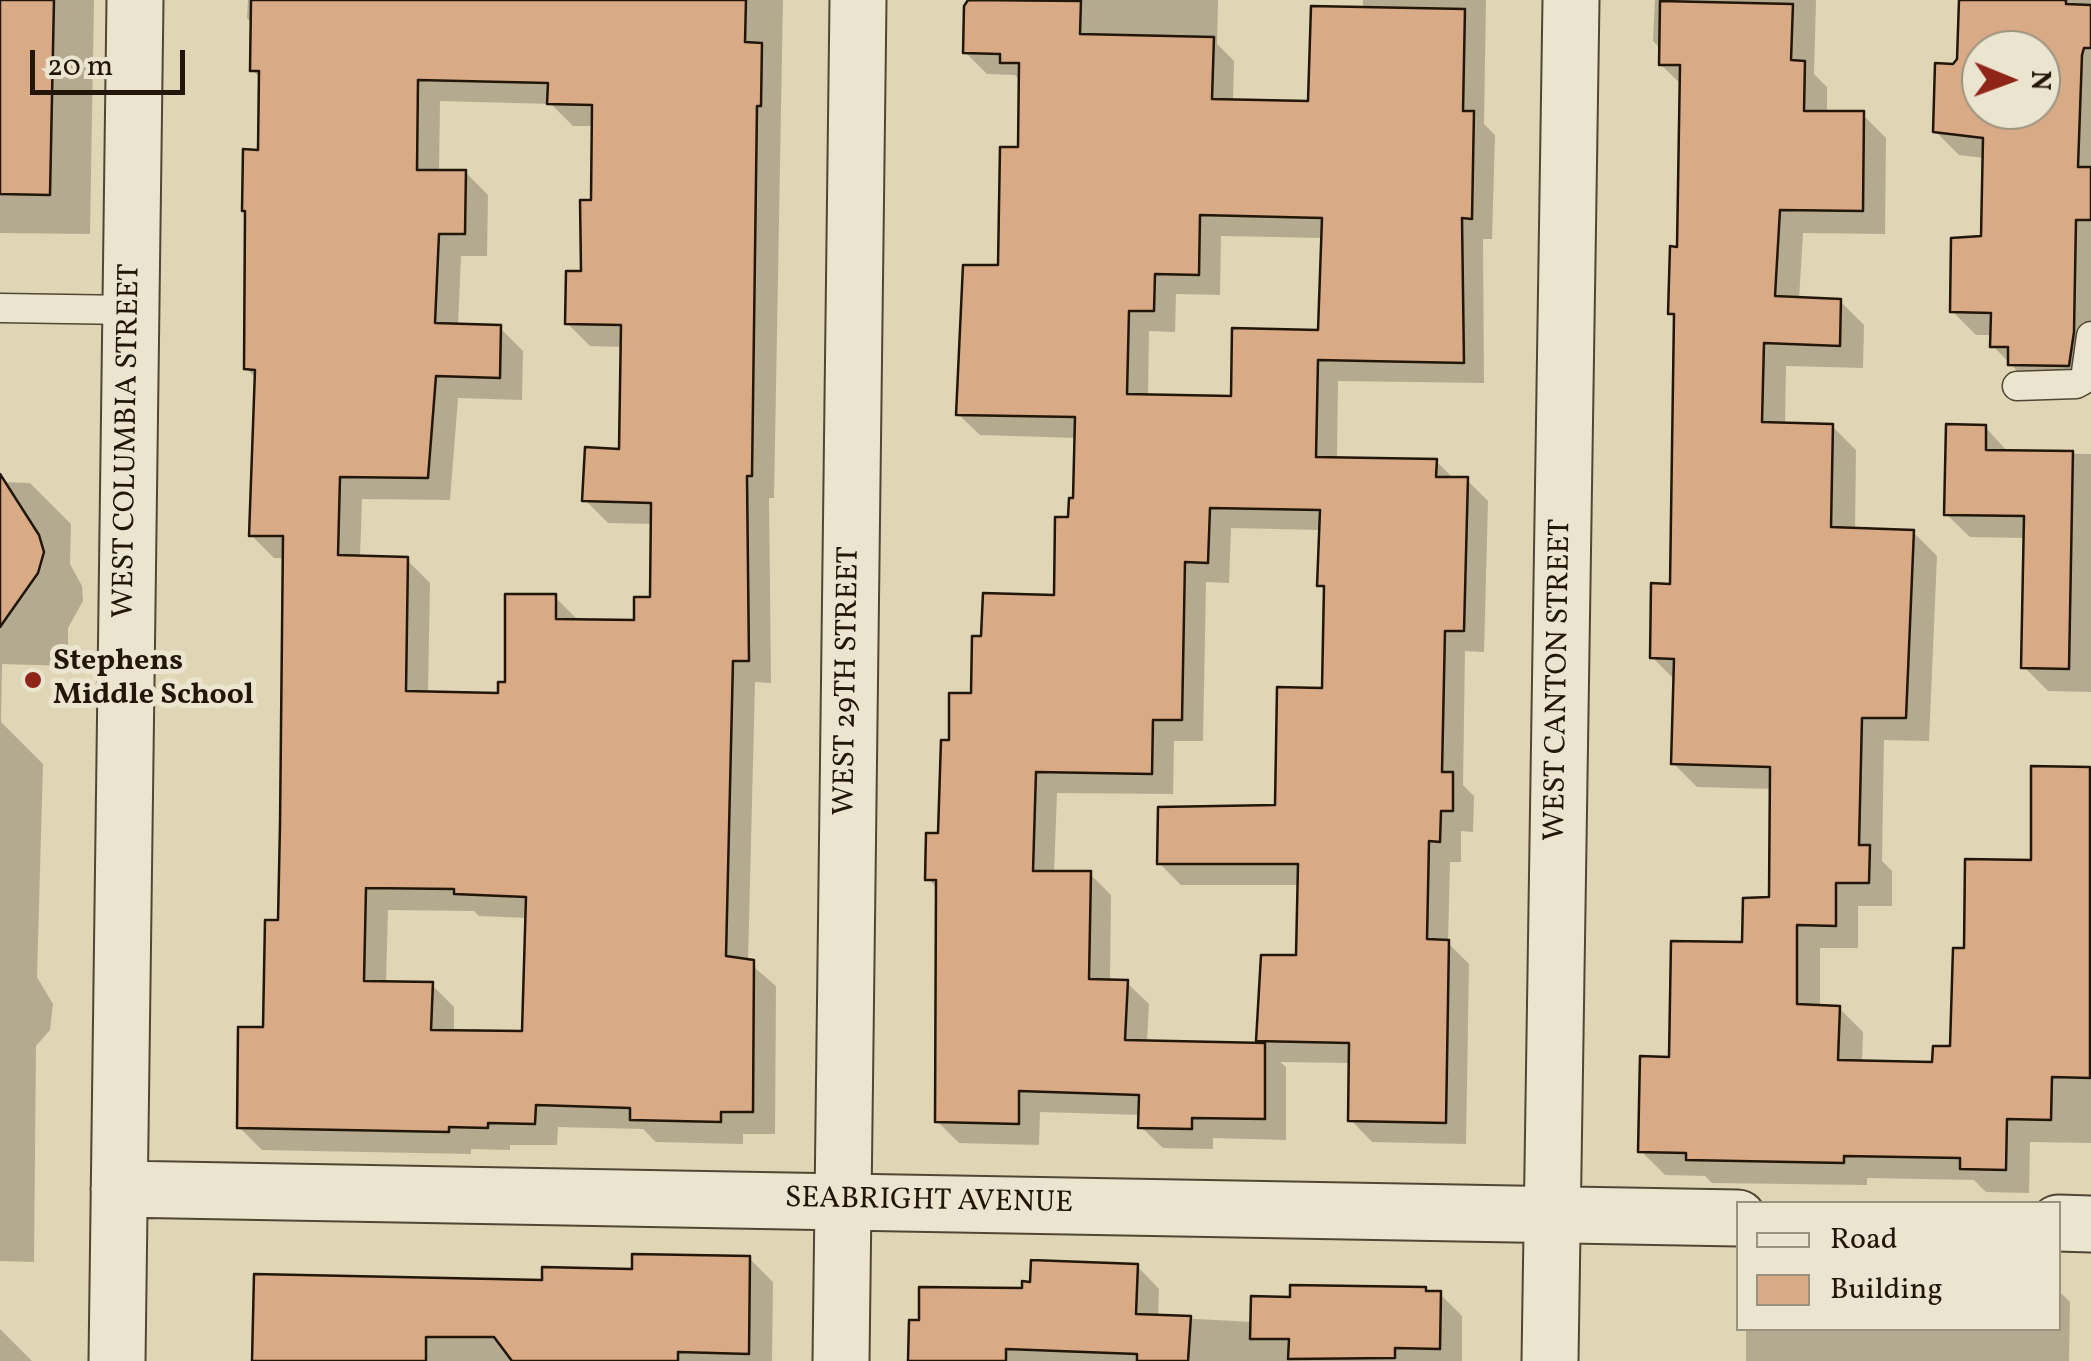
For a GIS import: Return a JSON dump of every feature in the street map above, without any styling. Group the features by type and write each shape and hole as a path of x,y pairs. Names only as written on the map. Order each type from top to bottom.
{"street":[{"name":"WEST COLUMBIA STREET","path":"117,1361 135,0"},
{"name":"WEST 29TH STREET","path":"841,1361 858,0"},
{"name":"WEST CANTON STREET","path":"1550,1361 1571,0"},
{"name":"SEABRIGHT AVENUE","path":"119,1189 1736,1218"},
{"path":"2061,1224 2091,1224"}],"lane":[{"path":"0,308 131,310"},
{"path":"2017,386 2076,384 2085,379 2091,336"}],"building":[{"path":"0,0 54,0 50,195 0,194"},
{"path":"251,0 746,0 745,42 762,43 761,106 757,106 752,476 747,476 749,661 733,661 726,956 754,960 753,1112 721,1112 721,1122 630,1120 630,1108 536,1105 535,1124 488,1123 488,1128 449,1127 449,1132 237,1128 238,1027 263,1027 265,920 278,920 280,825 283,536 249,536 255,370 244,369 243,149 258,150 259,71 250,71","holes":["418,80 548,83 547,104 592,105 591,200 580,200 581,271 566,271 565,324 621,325 619,449 585,447 582,501 651,503 650,597 634,597 634,620 556,619 556,594 505,594 505,682 498,682 498,693 406,691 408,557 338,555 340,477 428,478 436,376 500,378 501,325 435,323 439,234 465,234 466,170 417,170","366,888 454,889 454,894 526,897 522,1031 431,1030 433,982 364,981"]},
{"path":"968,0 1081,1 1080,34 1214,37 1212,99 1308,101 1311,6 1465,9 1463,111 1474,111 1472,219 1462,218 1464,363 1318,360 1316,457 1437,459 1436,477 1468,477 1464,631 1445,631 1442,772 1453,772 1453,811 1441,811 1440,842 1429,841 1427,939 1449,940 1446,1123 1348,1121 1349,1043 1256,1041 1261,955 1296,955 1298,864 1157,864 1158,807 1275,805 1277,687 1322,688 1324,586 1317,586 1320,510 1210,508 1208,563 1185,562 1182,720 1153,720 1152,774 1036,772 1033,871 1091,871 1089,979 1128,980 1125,1040 1265,1043 1265,1119 1192,1118 1192,1129 1138,1128 1139,1095 1019,1091 1019,1124 935,1122 936,880 925,880 926,833 938,833 941,740 949,740 949,693 971,693 972,636 981,636 983,593 1054,595 1055,517 1068,517 1069,498 1073,498 1075,417 956,415 963,265 998,265 1000,147 1018,147 1019,63 1000,63 1000,54 963,53 964,6","holes":["1200,215 1322,218 1318,330 1232,328 1231,396 1127,394 1129,311 1154,311 1155,274 1199,275"]},
{"path":"1959,0 2066,0 2066,4 2091,5 2091,48 2084,48 2082,55 2078,167 2091,167 2091,220 2076,220 2074,332 2069,366 2008,365 2008,347 1990,347 1991,313 1950,312 1951,238 1981,236 1983,138 1933,132 1935,63 1953,64 1957,59"},
{"path":"1660,1 1793,4 1791,60 1805,61 1804,111 1864,111 1863,211 1780,210 1775,296 1841,299 1840,346 1764,343 1762,422 1833,424 1831,527 1914,530 1906,718 1862,718 1859,845 1870,845 1869,883 1836,883 1836,926 1797,925 1797,1004 1840,1006 1838,1060 1932,1062 1933,1046 1950,1046 1953,948 1964,948 1965,859 2031,860 2031,766 2090,767 2090,1078 2052,1077 2051,1120 2007,1119 2006,1170 1960,1169 1960,1158 1844,1156 1844,1163 1686,1160 1686,1153 1638,1152 1640,1056 1669,1057 1671,941 1742,942 1743,898 1769,897 1770,767 1671,764 1674,659 1650,658 1651,583 1670,584 1674,314 1668,314 1670,246 1677,247 1680,65 1659,65"},
{"path":"1946,424 1986,425 1986,450 2073,451 2069,669 2021,668 2024,516 1944,515"},
{"path":"0,474 39,535 44,552 38,573 0,627"},
{"path":"632,1254 750,1256 749,1354 678,1352 678,1361 512,1361 494,1337 426,1337 426,1361 252,1361 254,1274 542,1280 542,1267 632,1269"},
{"path":"1031,1260 1138,1264 1136,1314 1191,1316 1188,1361 1137,1361 1137,1354 1006,1349 1006,1361 908,1361 909,1320 919,1320 919,1287 1022,1288 1022,1281 1030,1282"},
{"path":"1290,1285 1426,1287 1426,1291 1441,1291 1440,1349 1395,1348 1395,1358 1288,1359 1289,1339 1250,1339 1251,1296 1290,1297"}],"place":[{"name":"Stephens Middle School","path":"33,680"}]}
